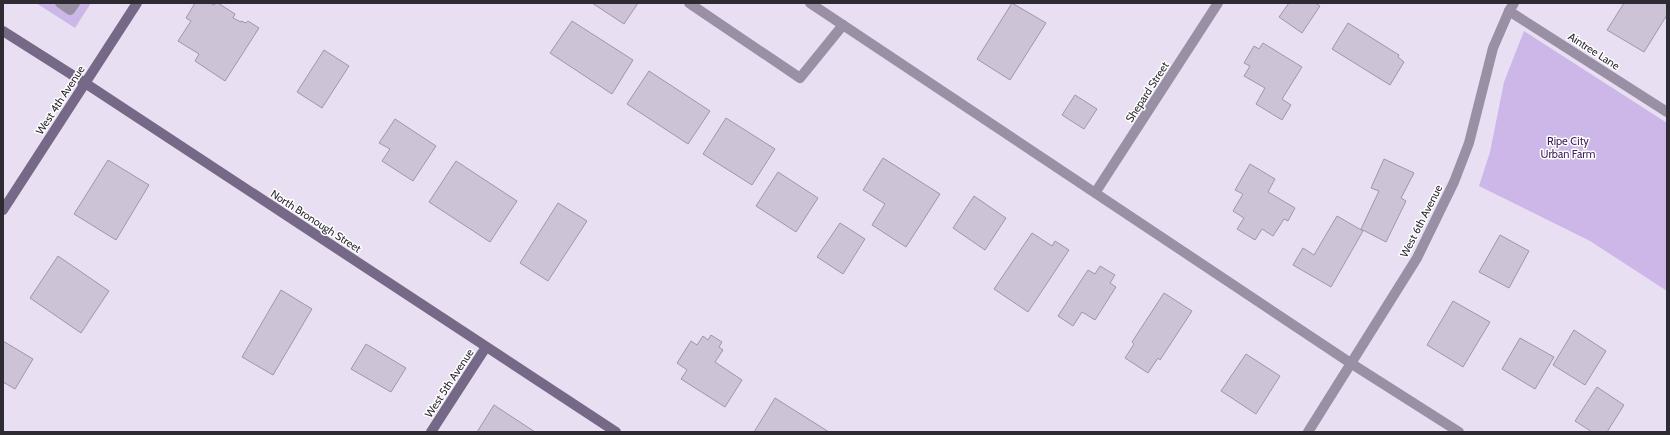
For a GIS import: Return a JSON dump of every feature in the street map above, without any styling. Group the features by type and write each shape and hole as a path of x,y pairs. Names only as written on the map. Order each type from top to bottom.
{"main road":[{"name":"West 4th Avenue","path":"3,210 137,3"},
{"name":"North Bronough Street","path":"3,31 85,83 616,432"},
{"name":"West 5th Avenue","path":"431,432 486,347"}],"street":[{"path":"60,3 70,10 75,3"},
{"path":"689,3 800,78 844,25"},
{"path":"810,3 1352,364 1459,432"},
{"name":"Shepard Street","path":"1095,193 1218,3"},
{"name":"Aintree Lane","path":"1512,7 1667,112"},
{"name":"West 6th Avenue","path":"1308,432 1417,258 1454,182 1469,143 1493,48 1512,7"}],"green space":[{"path":"36,3 91,3 75,28"},
{"name":"Ripe City Urban Farm","path":"1524,31 1667,123 1667,291 1590,241 1479,186 1490,152 1504,82"}],"building":[{"path":"195,3 210,3 214,5 218,3 235,14 233,18 246,23 248,21 259,28 225,81 195,61 199,54 178,41 191,21 186,18"},
{"path":"592,3 638,3 624,24"},
{"path":"1012,3 1046,23 1010,80 977,59"},
{"path":"1289,3 1315,3 1320,6 1302,33 1279,17"},
{"path":"1624,3 1667,3 1667,15 1644,52 1607,30"},
{"path":"572,21 633,60 612,94 550,53"},
{"path":"1348,23 1399,55 1398,57 1404,62 1390,85 1332,49"},
{"path":"1263,43 1302,67 1282,99 1291,105 1282,120 1256,104 1265,88 1244,76 1250,66 1244,63 1254,46 1259,49"},
{"path":"324,50 349,66 322,108 297,92"},
{"path":"649,71 710,111 688,144 627,104"},
{"path":"1075,95 1097,109 1084,129 1062,115"},
{"path":"726,118 775,149 752,185 703,154"},
{"path":"395,119 436,146 413,181 382,161 390,149 379,143"},
{"path":"883,158 940,194 906,247 872,225 885,204 863,190"},
{"path":"1384,159 1414,173 1401,198 1406,201 1386,242 1361,229 1379,191 1371,188"},
{"path":"108,160 149,185 116,240 74,214"},
{"path":"456,161 517,201 490,242 429,202"},
{"path":"1250,164 1275,179 1268,192 1295,208 1288,221 1284,219 1273,236 1262,229 1255,240 1237,229 1244,218 1233,211 1243,194 1235,190"},
{"path":"778,172 818,198 796,232 756,206"},
{"path":"974,196 1006,218 985,250 953,228"},
{"path":"558,203 587,221 548,281 520,263"},
{"path":"1337,216 1363,231 1331,287 1293,265 1303,248 1314,255"},
{"path":"840,223 865,239 843,274 817,257"},
{"path":"1032,233 1052,246 1055,241 1069,250 1028,312 994,289"},
{"path":"1500,235 1529,251 1509,288 1479,272"},
{"path":"58,256 109,291 81,333 30,298"},
{"path":"1100,266 1115,275 1110,283 1116,287 1095,320 1082,312 1073,326 1058,316 1088,270 1095,274"},
{"path":"281,290 312,309 273,375 242,357"},
{"path":"1164,293 1192,311 1160,360 1158,358 1148,373 1125,358 1134,344 1132,342"},
{"path":"1453,301 1490,322 1463,367 1427,345"},
{"path":"1574,330 1606,351 1585,385 1553,365"},
{"path":"711,335 722,342 719,347 723,350 715,362 742,380 725,407 681,379 687,370 677,363 691,341 697,345 703,336 708,340"},
{"path":"1520,338 1554,357 1535,389 1502,369"},
{"path":"3,341 33,359 15,389 3,382"},
{"path":"366,344 406,368 391,392 351,369"},
{"path":"1246,354 1280,376 1256,414 1221,391"},
{"path":"1597,387 1624,405 1607,432 1592,432 1575,421"},
{"path":"775,398 829,432 754,432"},
{"path":"494,405 535,432 477,432"}]}
